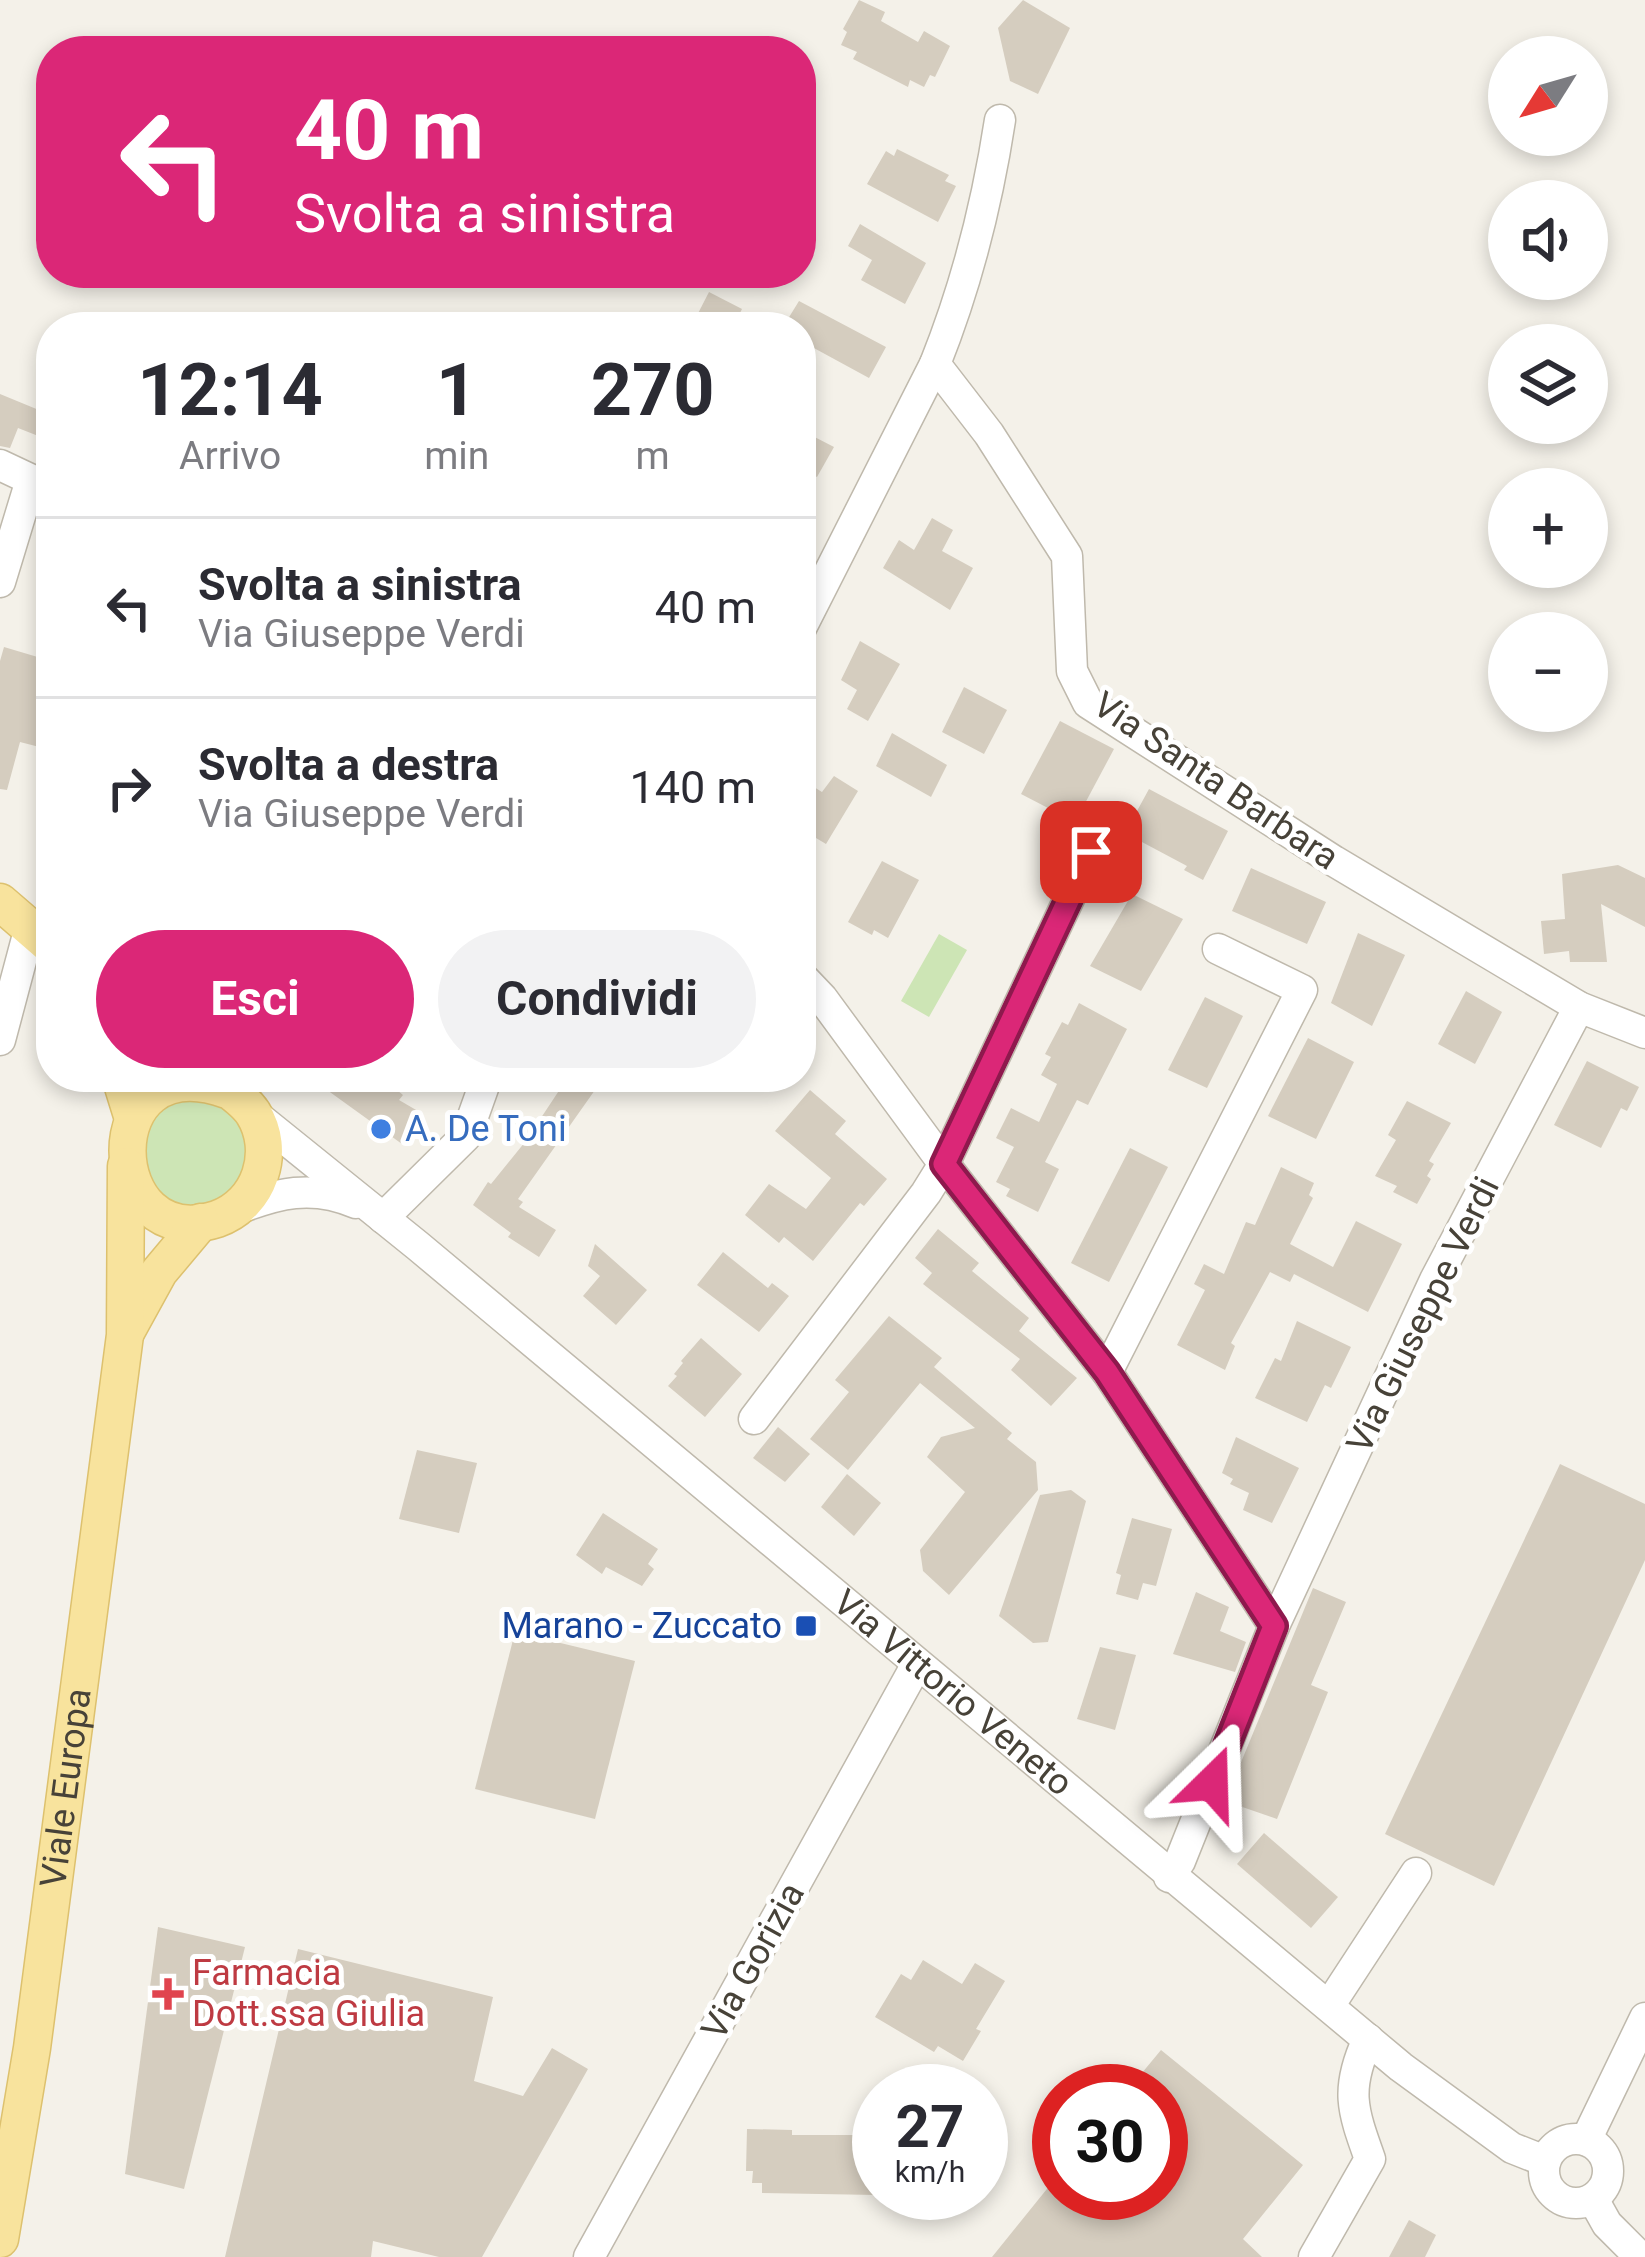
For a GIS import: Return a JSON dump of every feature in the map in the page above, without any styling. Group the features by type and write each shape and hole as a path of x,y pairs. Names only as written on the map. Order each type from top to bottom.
{"main road":[{"path":"0,902 36,932"},
{"path":"125,1092 133,1119"},
{"path":"157,1092 133,1119 124,1150 126,1166 133,1185 161,1214 181,1221 218,1216 251,1195 261,1176 262,1133 230,1093"},
{"name":"Viale Europa","path":"0,2239 35,2027 125,1335 126,1166"},
{"name":"Viale Europa","path":"125,1335 159,1272 218,1216"}],"street":[{"path":"816,598 935,364 962,297 982,221 1000,120"},
{"name":"Via Santa Barbara","path":"935,364 989,434 1067,556 1072,671 1088,703 1334,861 1579,1007 1645,1033"},
{"path":"0,465 36,483"},
{"path":"0,581 36,497"},
{"path":"754,1419 944,1164 1091,852"},
{"path":"0,1040 36,949"},
{"path":"1107,1372 1302,990 1218,949"},
{"path":"816,992 1163,1444 1274,1626"},
{"name":"Via Giuseppe Verdi","path":"1169,1877 1180,1861 1274,1626 1435,1280 1579,1007"},
{"path":"378,1214 466,1136 482,1092"},
{"name":"Via Vittorio Veneto","path":"230,1093 1368,2039 1497,2138 1545,2161 1544,2181 1556,2197 1574,2204 1593,2199"},
{"name":"Via Vittorio Veneto","path":"218,1216 272,1195 303,1190 339,1196 378,1214"},
{"name":"Via Gorizia","path":"589,2257 917,1664"},
{"path":"1329,2006 1416,1873"},
{"path":"1586,2140 1645,2018"},
{"path":"1314,2257 1370,2158 1354,2115 1351,2084 1368,2039"},
{"path":"1545,2161 1556,2145 1576,2139 1602,2152 1608,2173 1593,2199 1607,2224 1640,2257"}],"green space":[{"path":"939,934 967,950 929,1017 901,1001"},
{"path":"181,1097 229,1107 249,1136 240,1187 200,1209 168,1203 139,1163 154,1112"}],"building":[{"path":"859,0 885,12 881,21 918,42 924,31 950,46 935,77 930,75 924,87 910,80 908,87 853,59 857,52 841,45 847,32 843,29"},
{"path":"1023,0 1070,28 1038,94 1010,81 998,28"},
{"path":"897,149 949,175 945,181 956,186 938,222 867,184 886,151 894,156"},
{"path":"860,224 926,263 905,304 861,280 872,260 848,246"},
{"path":"709,292 742,309 740,312 699,312"},
{"path":"799,301 886,347 869,378 816,349 816,312 792,312"},
{"path":"0,394 36,409 36,435 18,428 10,448 0,446"},
{"path":"816,438 834,447 816,476"},
{"path":"932,518 953,530 942,551 973,568 950,610 883,568 899,540 914,550"},
{"path":"860,641 900,664 868,721 847,709 857,690 841,680"},
{"path":"4,647 36,657 36,746 20,742 7,790 0,789 0,661"},
{"path":"964,687 1007,710 984,754 942,732"},
{"path":"1060,721 1114,749 1075,822 1021,794"},
{"path":"892,733 947,765 931,797 876,766"},
{"path":"834,776 858,791 826,844 816,838 816,788 822,792"},
{"path":"1149,789 1228,831 1203,880 1184,870 1187,866 1125,833"},
{"path":"882,861 919,880 888,938 848,922"},
{"path":"1618,865 1645,878 1645,927 1601,904 1607,962 1570,962 1569,951 1544,954 1541,921 1565,919 1562,874"},
{"path":"1251,868 1326,902 1307,944 1232,911"},
{"path":"1132,894 1183,919 1141,991 1090,966"},
{"path":"1358,933 1405,955 1372,1026 1331,1003"},
{"path":"1466,991 1502,1012 1475,1064 1438,1044"},
{"path":"1205,997 1243,1016 1207,1088 1168,1070"},
{"path":"1079,1003 1127,1029 1088,1105 1077,1100 1045,1162 1059,1169 1038,1212 1006,1196 1010,1189 996,1182 1014,1147 996,1138 1011,1108 1039,1122 1057,1084 1041,1075 1051,1057 1045,1054 1062,1022 1068,1025"},
{"path":"1308,1038 1354,1062 1316,1139 1268,1116"},
{"path":"1587,1061 1639,1087 1627,1111 1621,1108 1601,1148 1554,1125"},
{"path":"330,1092 399,1092 403,1095 399,1100 423,1114 402,1144"},
{"path":"558,1092 594,1092 518,1199 523,1202 519,1207 556,1230 539,1257 473,1205 525,1142"},
{"path":"812,1092 846,1121 835,1134 887,1179 864,1206 860,1203 813,1261 784,1237 779,1243 745,1215 769,1184 806,1209 831,1178 775,1131"},
{"path":"1407,1101 1451,1123 1429,1161 1434,1164 1427,1176 1431,1179 1417,1204 1393,1192 1397,1186 1375,1176 1396,1140 1388,1135"},
{"path":"1130,1148 1168,1167 1109,1282 1071,1263"},
{"path":"1281,1167 1314,1183 1309,1195 1313,1198 1290,1244 1333,1267 1356,1221 1402,1244 1368,1312 1294,1274 1290,1282 1270,1272 1231,1343 1235,1346 1225,1370 1177,1345 1205,1290 1194,1284 1204,1264 1224,1274 1246,1222 1255,1225"},
{"path":"938,1229 979,1263 972,1271 1029,1318 1019,1331 1077,1378 1051,1406 1011,1370 1020,1359 923,1284 932,1273 915,1258"},
{"path":"595,1244 647,1290 616,1325 583,1296 600,1276 588,1266"},
{"path":"723,1252 768,1288 772,1283 789,1296 759,1332 697,1285"},
{"path":"889,1316 942,1358 934,1367 1012,1433 1007,1439 1036,1462 1038,1490 949,1595 923,1571 920,1550 965,1492 927,1457 941,1437 975,1428 920,1383 848,1470 810,1439 849,1392 835,1380"},
{"path":"1297,1321 1351,1347 1307,1422 1255,1398 1275,1358 1281,1361"},
{"path":"701,1338 742,1374 705,1417 668,1386"},
{"path":"778,1427 810,1454 785,1482 753,1458"},
{"path":"1236,1437 1299,1468 1272,1523 1243,1510 1249,1493 1230,1484 1233,1479 1222,1473"},
{"path":"417,1450 477,1463 459,1533 399,1519"},
{"path":"1560,1464 1645,1504 1645,1560 1494,1886 1385,1834"},
{"path":"847,1474 881,1503 854,1536 821,1507"},
{"path":"1071,1490 1086,1501 1048,1642 1033,1643 999,1616 1040,1495"},
{"path":"603,1513 658,1549 648,1564 654,1569 642,1586 606,1567 602,1574 576,1555"},
{"path":"1132,1518 1172,1529 1156,1586 1143,1583 1138,1600 1116,1594 1121,1575 1116,1573"},
{"path":"1313,1588 1346,1602 1311,1685 1328,1692 1277,1819 1225,1801"},
{"path":"1196,1592 1229,1607 1220,1631 1246,1642 1235,1672 1173,1654"},
{"path":"515,1632 635,1661 595,1819 475,1789"},
{"path":"1100,1647 1136,1655 1115,1730 1077,1719"},
{"path":"1264,1833 1338,1897 1311,1928 1237,1864"},
{"path":"158,1927 245,1947 184,2189 125,2174"},
{"path":"298,1949 493,1997 474,2081 523,2096 552,2048 588,2069 482,2257 439,2257 373,2241 371,2257 225,2257"},
{"path":"923,1960 962,1984 975,1963 1005,1981 963,2061 938,2046 934,2052 875,2017 901,1974 911,1980"},
{"path":"1161,2050 1178,2064 1149,2064"},
{"path":"1188,2072 1303,2165 1243,2239 1262,2257 992,2257 1032,2207 1032,2220 1188,2220"},
{"path":"747,2129 852,2135 852,2195 762,2193 762,2183 752,2183 753,2171 746,2171"},
{"path":"1409,2220 1436,2235 1425,2257 1389,2257"}],"place":[{"name":"A. De Toni","path":"381,1129"},
{"name":"Marano - Zuccato","path":"806,1626"},
{"name":"Farmacia Dott.ssa Giulia","path":"168,1994"}],"route":[{"path":"1091,852 944,1164 1107,1372 1274,1626 1212,1783"}]}
